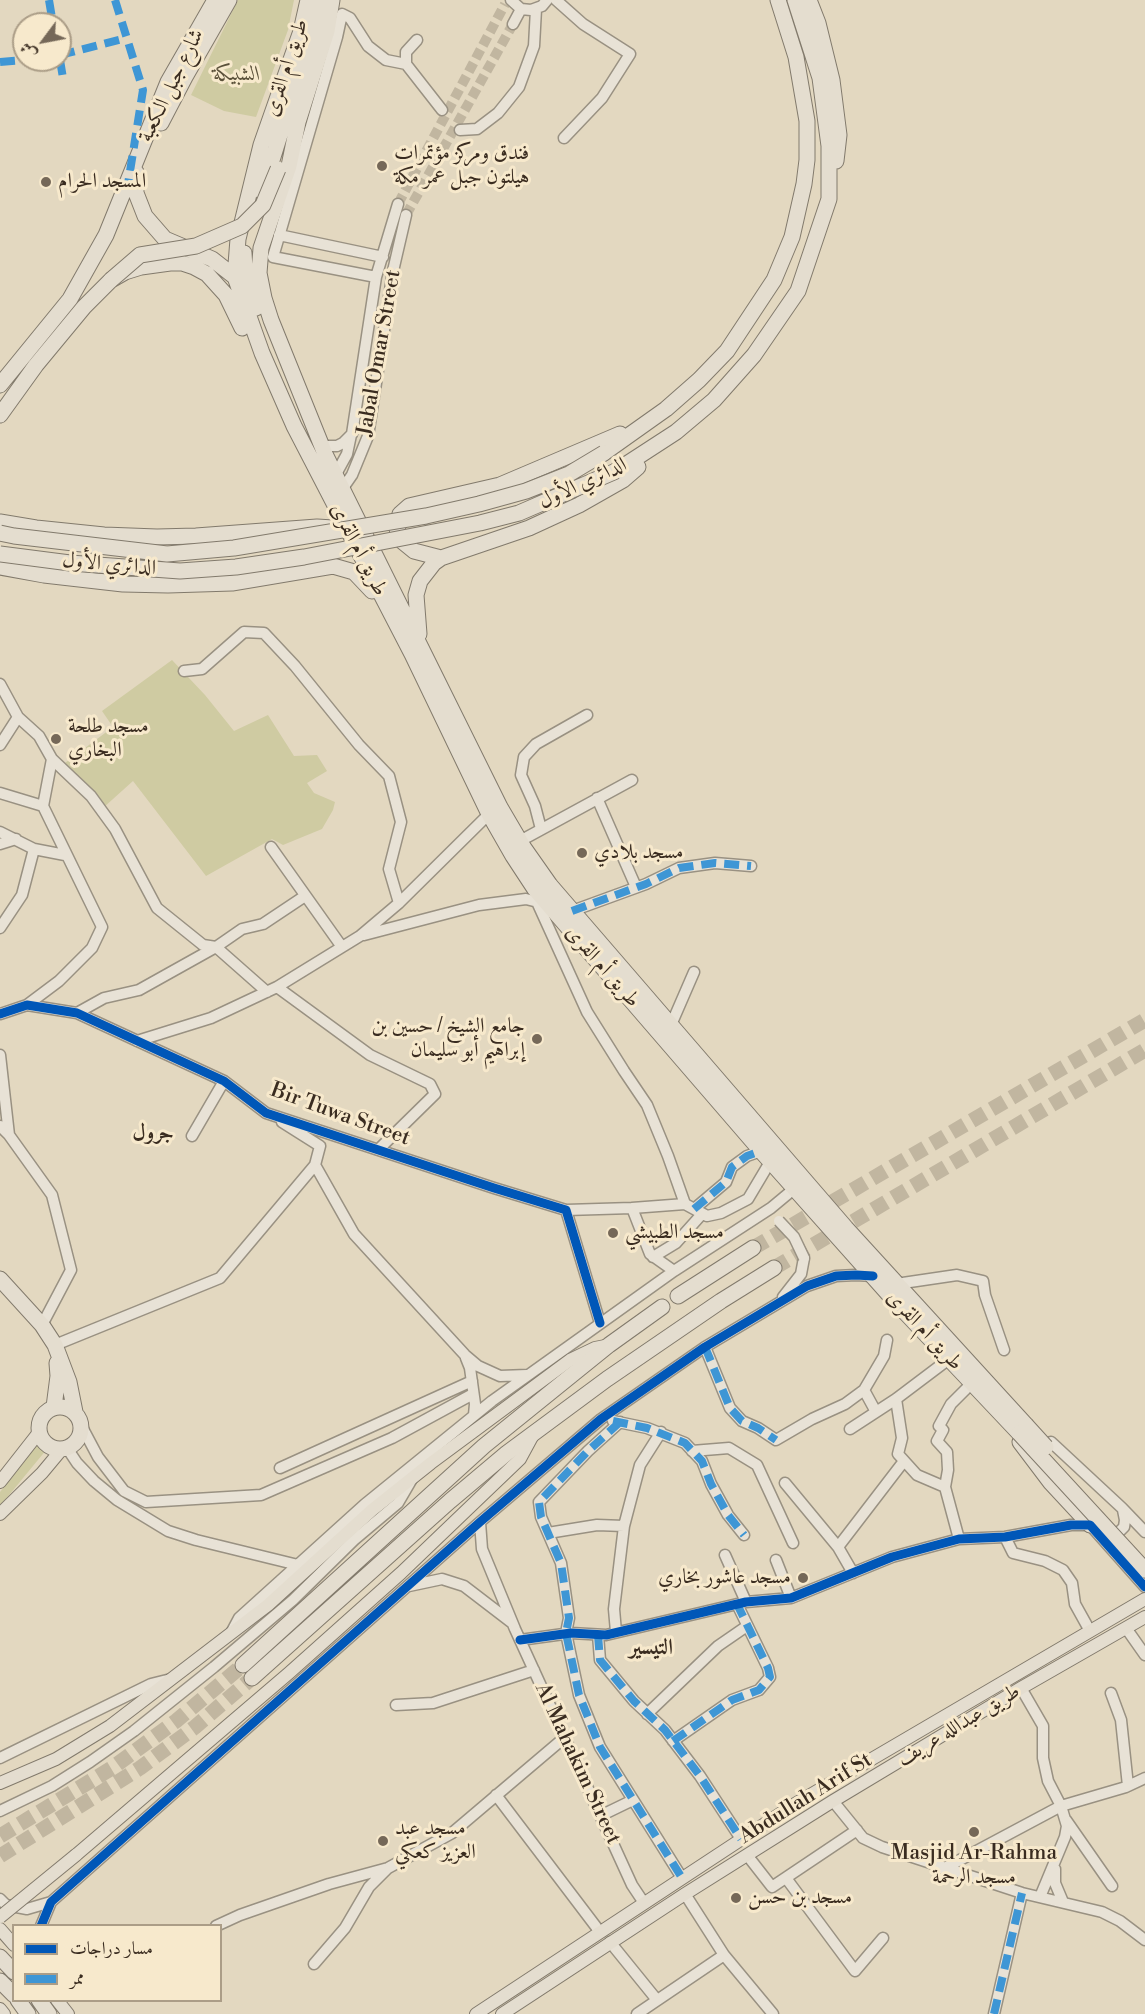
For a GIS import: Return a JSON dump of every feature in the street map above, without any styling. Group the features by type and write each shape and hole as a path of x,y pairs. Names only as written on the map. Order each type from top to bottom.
{"highway":[{"name":"شارع جبل الكعبة","path":"0,385 70,299 106,235 168,82 215,0"},
{"name":"شارع جبل الكعبة","path":"136,193 144,157 184,76 229,0"},
{"name":"طريق أم القرى","path":"308,0 301,32 261,145 238,239 235,277 262,353 294,426 500,807 550,885 896,1284 977,1382 1023,1429"},
{"name":"طريق أم القرى","path":"320,0 318,14 244,250 245,268 261,324 287,382 340,481 489,814 542,903 873,1276 949,1359 977,1382"},
{"name":"طريق أم القرى","path":"324,450 270,320 259,273 261,248 289,166 298,122 327,31 332,0"},
{"name":"الدائري الأول","path":"0,533 14,537 167,554 234,548 342,528 426,516 526,491 569,474 651,421 699,380 727,351 774,280 792,237 804,184 807,160 807,121 796,57 778,0"},
{"name":"الدائري الأول","path":"0,554 180,571 236,567 326,553 480,523 519,513 619,475 714,400 754,355 798,291 829,199 829,146 820,78 795,0"},
{"path":"810,0 832,81 839,135 835,177 829,199"},
{"path":"0,415 36,365 84,307 140,255 196,246 242,226 263,205 298,122"},
{"path":"135,162 136,193 145,216 165,239 212,259 235,277"},
{"name":"طريق أم القرى","path":"111,280 124,272 141,267 182,263 207,274 226,295 270,388 281,409 294,426"},
{"path":"441,558 414,551 403,542 397,529 400,514 410,506 500,485 651,421"},
{"path":"416,650 416,595 420,581 434,563 441,558 529,528 579,505 619,475"},
{"path":"0,522 104,535 157,537 317,527 342,528"},
{"path":"0,567 112,582 168,585 232,583 333,566 354,572 372,590 416,650"},
{"path":"542,903 572,911"},
{"path":"678,1296 753,1248"},
{"path":"662,1307 609,1345 484,1446 248,1672 507,1453 607,1379 721,1301 774,1268"},
{"path":"0,1279 42,1325 55,1345 69,1382 78,1419 78,1439 64,1448 50,1446 45,1442 39,1431 41,1419 48,1410 54,1407 65,1407 78,1419"},
{"path":"54,1407 58,1376 55,1345"},
{"path":"977,1382 1051,1442"},
{"path":"977,1382 1051,1483 1094,1530"},
{"path":"1023,1429 1145,1556"},
{"path":"1023,1429 1140,1573"},
{"path":"0,1957 12,1970"},
{"path":"0,1981 12,1993"},
{"path":"19,2002 28,2014"},
{"path":"40,2002 49,2014"}],"main road":[{"path":"0,1783 65,1754 110,1726 230,1636 302,1575 372,1510 414,1477 570,1360 595,1348 609,1345"},
{"path":"0,1482 39,1431"},
{"path":"0,1917 289,1673 401,1574 520,1459 535,1433"},
{"path":"0,1514 64,1448"},
{"name":"Abdullah Arif St","path":"476,2014 795,1804 1145,1599"},
{"name":"طريق عبدالله عريف","path":"511,2012 610,1942 747,1855 1021,1688 1144,1618"},
{"path":"679,1880 685,1894"},
{"path":"0,1929 12,1943"},
{"path":"58,2002 68,2014"},
{"path":"0,2009 4,2014"}],"street":[{"path":"507,1 521,9 536,9 547,0"},
{"path":"556,0 583,24 630,54 602,98 564,138"},
{"path":"513,24 521,9"},
{"path":"460,129 477,129 498,113 519,87 534,46 536,9"},
{"path":"379,267 273,257 338,36 342,14 350,18 368,46 386,60 406,64"},
{"path":"417,40 406,52 406,64 442,110"},
{"name":"Jabal Omar Street","path":"324,450 343,443 352,434 379,267 398,204"},
{"name":"Jabal Omar Street","path":"340,481 352,475 368,436 393,271 406,215"},
{"path":"279,235 393,271"},
{"path":"340,481 352,434"},
{"path":"184,671 202,669 244,632 264,633 295,666 359,745 389,776 401,822 389,869 399,903"},
{"path":"0,684 18,717 39,736 52,759 91,796 115,829 157,908 203,945 216,947 267,992"},
{"path":"541,830 535,806 521,774 524,757 536,744 587,715"},
{"path":"0,745 18,717"},
{"path":"27,1005 59,981 92,948 102,927 43,806 52,759"},
{"path":"520,841 632,780"},
{"path":"0,793 43,806"},
{"path":"597,798 636,887"},
{"path":"137,1041 210,1018 278,987 342,948 399,903 489,814"},
{"path":"0,832 34,849 65,855"},
{"path":"0,844 16,839"},
{"path":"271,847 342,948"},
{"path":"0,928 22,895 34,849"},
{"path":"572,911 646,884 679,868 715,863 751,866"},
{"path":"76,1012 104,998 139,990 216,947 242,929 263,924 305,896"},
{"path":"360,936 479,905 526,899 542,903 587,1012 647,1105 668,1156 694,1209"},
{"path":"670,1025 693,972"},
{"path":"278,987 370,1055 430,1084 435,1094 378,1150"},
{"name":"Bir Tuwa Street","path":"0,1014 27,1005 76,1012 224,1080 266,1113 566,1210 694,1209 707,1216 721,1214 748,1198 766,1156"},
{"path":"0,1055 9,1135"},
{"path":"192,1136 224,1080"},
{"path":"55,1345 220,1278 315,1165 320,1146 266,1113"},
{"path":"0,1126 52,1195 71,1270 42,1325"},
{"path":"653,1257 676,1243 694,1209 726,1182 732,1167 747,1156 766,1156"},
{"path":"315,1165 354,1234 465,1355 478,1366 500,1376 527,1375"},
{"path":"230,1636 239,1618 364,1505 474,1415 600,1323 747,1224 795,1188"},
{"path":"632,1208 650,1254 674,1271"},
{"path":"566,1210 600,1323"},
{"path":"747,1224 767,1218 779,1221 794,1237 804,1258 801,1274 779,1302"},
{"path":"896,1284 957,1275 982,1281 1004,1350"},
{"path":"0,1899 6,1905 27,1909 51,1902 480,1522 601,1419 705,1347 807,1286 836,1276 873,1276"},
{"path":"705,1347 730,1408 742,1421 776,1440 812,1419 845,1404 864,1390 884,1356 887,1340"},
{"path":"465,1355 472,1381 474,1415"},
{"path":"850,1429 896,1399 949,1359"},
{"path":"280,1468 472,1381"},
{"path":"959,1539 945,1487 948,1470 947,1452 937,1441 943,1430 939,1426 951,1404 977,1382"},
{"path":"864,1390 876,1412"},
{"path":"78,1419 121,1495 146,1502 261,1495 392,1438 473,1394"},
{"path":"896,1399 902,1438 898,1454 917,1475 945,1487"},
{"path":"601,1419 662,1432 685,1443 702,1461 728,1515 744,1535"},
{"path":"620,1422 588,1451 539,1502 541,1517 561,1563 570,1618 566,1634 579,1695 600,1747 679,1880"},
{"path":"616,1632 614,1609 624,1526 640,1465 662,1432"},
{"path":"1051,1442 1145,1532"},
{"path":"64,1448 94,1480 121,1495 168,1531 298,1565"},
{"path":"692,1451 729,1448 757,1465 793,1543"},
{"path":"838,1547 904,1461"},
{"path":"0,1811 52,1786 90,1762 134,1731 206,1674 293,1600 354,1540 398,1503 414,1477"},
{"path":"785,1483 838,1547 853,1573"},
{"path":"520,1640 566,1634 606,1635 741,1603 791,1598 892,1557 959,1539 1005,1537 1071,1526 1111,1536 1124,1527 1122,1508"},
{"name":"Al Mahakim Street","path":"480,1522 482,1549 513,1624 632,1885 644,1903"},
{"path":"548,1533 597,1525 624,1526"},
{"path":"1094,1530 1140,1573 1145,1587"},
{"path":"1005,1537 1013,1553 1045,1561 1063,1570 1072,1583 1075,1604 1090,1631"},
{"path":"673,1741 732,1700 759,1690 770,1677 768,1668 747,1626 725,1555"},
{"path":"776,1560 791,1598"},
{"path":"1130,1608 1137,1600 1140,1573"},
{"path":"409,1586 442,1579 464,1586 513,1624"},
{"path":"648,1714 718,1646 747,1626"},
{"path":"1126,1628 1145,1655"},
{"path":"598,1635 600,1660 634,1701 665,1730 700,1776 741,1839"},
{"path":"396,1705 433,1703 534,1670"},
{"path":"0,1758 151,1684 174,1678"},
{"path":"1021,1688 1043,1726 1043,1758 1048,1781 1061,1806 1067,1826 1065,1837 1040,1897"},
{"path":"1112,1694 1121,1720 1128,1786"},
{"path":"220,1924 329,1884 388,1868 452,1833 564,1738"},
{"path":"943,1869 1061,1806 1128,1786 1145,1778"},
{"path":"496,1795 600,1932"},
{"path":"600,1816 633,1800"},
{"path":"833,1802 863,1838 882,1847 943,1869 1022,1893 1102,1912 1120,1921 1145,1940"},
{"path":"1065,1818 1112,1886"},
{"path":"747,1855 772,1887 856,1830"},
{"path":"1055,1863 1055,1883 1063,1902"},
{"path":"314,1964 345,1928 369,1887 388,1868"},
{"path":"786,1878 855,1971 883,1938"},
{"path":"994,2014 1022,1893"},
{"path":"685,1894 724,1955 773,2014"},
{"path":"42,1924 51,1902"},
{"path":"610,1942 657,2000"},
{"path":"637,2014 724,1955"}],"green space":[{"name":"الشبيكة","path":"238,0 294,0 288,30 256,117 224,111 191,95"},
{"path":"172,660 205,695 234,731 268,715 294,756 317,755 327,771 307,783 314,793 335,802 322,829 283,845 272,839 206,876 133,781 103,808 65,763 113,727 102,711"},
{"path":"38,1443 47,1449 0,1506 0,1492 34,1445"}],"tunnel":[{"path":"398,204 505,4"},
{"path":"406,215 513,24"},
{"path":"753,1248 1145,1020"},
{"path":"774,1268 1145,1050"},
{"path":"0,1836 112,1768 176,1721 243,1665"},
{"path":"0,1856 140,1768 195,1727 252,1678"}],"marked path":[{"path":"49,0 51,12"},
{"path":"115,0 143,90 128,184"},
{"path":"72,52 126,38"},
{"path":"0,62 12,61"},
{"path":"62,72 63,78"},
{"path":"572,911 646,884 679,868 715,863 751,866"},
{"path":"694,1209 726,1182 732,1167 747,1156 761,1151"},
{"path":"705,1347 730,1408 742,1421 776,1440"},
{"path":"613,1421 647,1428 685,1443 702,1461 711,1484 728,1515 744,1535"},
{"path":"620,1422 588,1451 539,1502 541,1517 561,1563 569,1618 566,1633 579,1695 600,1747 682,1878"},
{"path":"673,1741 732,1700 759,1690 770,1677 768,1668 737,1604"},
{"path":"598,1635 600,1660 634,1701 665,1730 700,1776 741,1839"},
{"path":"994,2014 1022,1893"}],"cycle path":[{"path":"0,1014 27,1005 77,1013 224,1081 266,1113 566,1210 600,1323"},
{"path":"42,1924 51,1902 480,1522 601,1419 705,1347 807,1286 836,1276 873,1276"},
{"path":"520,1640 571,1633 606,1635 746,1602 791,1598 892,1557 959,1539 1005,1537 1071,1525 1090,1525 1145,1587"}],"place":[{"name":"فندق ومركز مؤتمرات هيلتون جبل عمر مكة","path":"382,166"},
{"name":"المسجد الحرام","path":"46,182"},
{"name":"مسجد طلحة البخاري","path":"56,739"},
{"name":"مسجد بلادي","path":"582,853"},
{"name":"جامع الشيخ / حسين بن إبراهيم أبو سليمان","path":"537,1039"},
{"name":"مسجد الطبيشي","path":"613,1233"},
{"name":"مسجد عاشور بخاري","path":"803,1578"},
{"name":"Masjid Ar-Rahma مسجد الرحمة","path":"974,1832"},
{"name":"مسجد عبد العزيز كعكي","path":"383,1841"},
{"name":"مسجد بن حسن","path":"736,1898"}],"district":[{"name":"جرول","path":"153,1134"},
{"name":"التيسير","path":"651,1649"}]}
